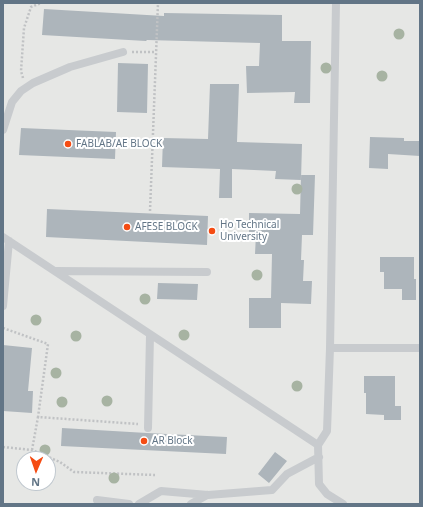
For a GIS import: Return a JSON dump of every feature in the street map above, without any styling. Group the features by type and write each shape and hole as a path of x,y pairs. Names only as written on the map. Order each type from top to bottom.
{"lane":[{"path":"336,3 330,348 326,431 318,445 319,484 327,494 343,504"},
{"path":"3,130 12,102 20,91 70,67 123,52"},
{"path":"6,239 318,445"},
{"path":"3,306 6,239"},
{"path":"55,271 207,272"},
{"path":"148,426 150,335"},
{"path":"330,348 420,348"},
{"path":"139,504 161,491 208,495 272,490 287,474 319,457"},
{"path":"191,504 208,495"},
{"path":"97,500 129,504"}],"path":[{"path":"26,88 21,71 24,28 31,8 41,3"},
{"path":"150,211 158,3"},
{"path":"123,52 156,52"},
{"path":"3,328 48,344 32,450"},
{"path":"38,417 148,426"},
{"path":"3,447 32,450 60,462 74,472 155,475"}],"shaded area":[{"name":"Ho Technical University","path":"3,3 420,3 420,504 3,504"}],"building":[{"path":"44,9 164,16 164,13 282,15 282,41 311,41 310,103 294,103 295,92 247,93 246,66 259,66 260,43 146,41 42,35"},
{"path":"118,63 148,64 147,113 117,112"},
{"path":"210,84 239,84 237,142 302,144 301,180 275,179 276,171 232,169 232,198 219,198 220,169 162,167 163,138 208,139"},
{"name":"FABLAB/AE BLOCK","path":"21,128 116,132 115,159 19,155"},
{"path":"370,137 404,138 404,141 420,141 420,156 388,154 388,169 369,168"},
{"path":"301,175 315,175 313,235 302,235 301,260 304,260 303,281 312,281 311,304 281,303 281,328 249,328 249,298 271,298 272,254 255,254 256,234 249,233 249,213 300,214"},
{"name":"AFESE BLOCK","path":"47,209 208,216 207,245 46,237"},
{"path":"380,257 414,257 416,300 402,300 402,289 384,289 384,272 380,272"},
{"path":"158,283 198,284 197,300 157,299"},
{"path":"3,345 32,348 28,391 33,391 32,413 3,411"},
{"path":"364,376 395,376 395,406 401,406 401,420 384,420 384,415 366,414"},
{"name":"AR Block","path":"62,428 227,437 226,454 61,446"},
{"path":"275,452 287,461 269,483 258,474"}],"place":[{"name":"FABLAB/AE BLOCK","path":"68,144"},
{"name":"AFESE BLOCK","path":"127,227"},
{"name":"Ho Technical University","path":"212,231"},
{"name":"AR Block","path":"144,441"}]}
